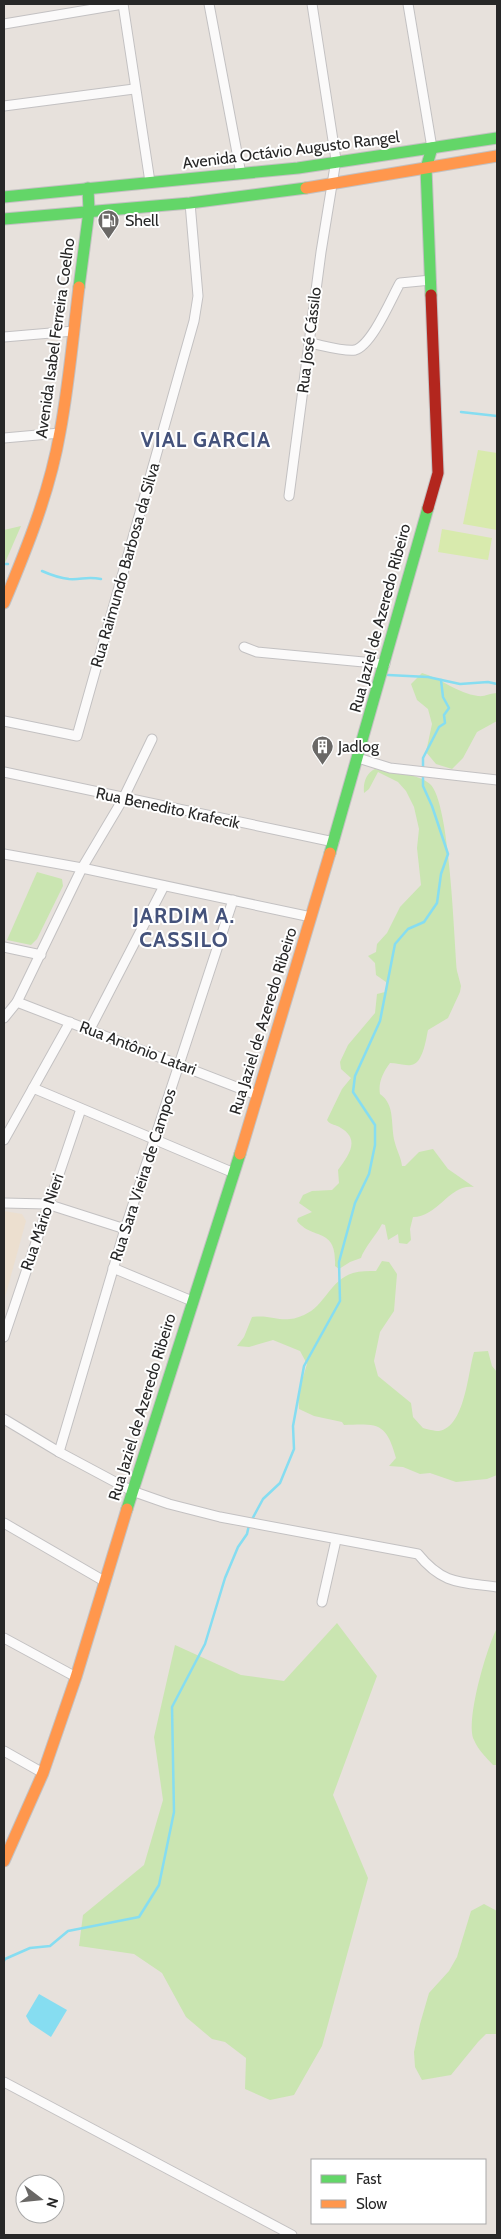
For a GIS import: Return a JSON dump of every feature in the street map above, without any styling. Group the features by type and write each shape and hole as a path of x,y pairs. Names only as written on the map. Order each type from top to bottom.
{"street":[{"path":"4,24 123,4 134,89 150,182"},
{"path":"209,4 241,174"},
{"name":"Rua José Cássilo","path":"289,496 310,343 320,252 336,160 312,4"},
{"path":"408,4 432,148"},
{"path":"4,106 134,89"},
{"name":"Avenida Octávio Augusto Rangel","path":"4,197 298,168 336,160 497,138"},
{"name":"Rua Jaziel de Azeredo Ribeiro","path":"4,1861 43,1773 76,1677 132,1491 234,1173 334,842 438,473 426,168 432,148"},
{"path":"4,219 190,202 333,185 497,156"},
{"path":"296,188 302,183 303,178 298,168"},
{"name":"Avenida Isabel Ferreira Coelho","path":"4,604 44,494 60,433 89,211 88,188"},
{"name":"Rua Raimundo Barbosa da Silva","path":"4,721 77,736 194,321 198,296 190,202"},
{"path":"310,343 353,350 362,347 370,338 400,284 431,280"},
{"path":"4,337 74,331"},
{"path":"4,438 60,433"},
{"path":"244,647 257,652 385,664"},
{"path":"4,1018 17,1002 82,868 123,798 152,739"},
{"path":"358,758 390,768 497,780"},
{"name":"Rua Benedito Krafecik","path":"4,772 334,842"},
{"path":"4,854 82,868 311,917"},
{"path":"90,1030 164,886"},
{"name":"Rua Sara Vieira de Campos","path":"59,1452 125,1229 233,900"},
{"path":"4,947 41,955"},
{"name":"Rua Antônio Latari","path":"17,1002 258,1095"},
{"path":"4,1140 70,1022"},
{"path":"33,1088 234,1173"},
{"name":"Rua Mário Nieri","path":"4,1337 6,1321 81,1108"},
{"path":"4,1203 47,1204 125,1229"},
{"path":"113,1268 192,1301"},
{"path":"4,1420 132,1491 197,1512 336,1540 418,1554 430,1569 449,1581 497,1587"},
{"path":"4,1523 104,1581"},
{"path":"322,1602 336,1540"},
{"path":"4,1638 76,1677"},
{"path":"4,1751 43,1773"},
{"path":"4,2082 292,2235"}],"shaded area":[{"path":"4,1211 22,1214 26,1221 4,1301"}],"green space":[{"path":"478,450 497,453 497,530 463,524"},
{"path":"21,526 4,565 4,530"},
{"path":"442,529 492,538 488,560 438,552"},
{"path":"422,673 470,694 480,696 497,693 497,721 477,732 463,758 452,769 436,764 426,752 432,724 428,709 417,700 411,684"},
{"path":"375,769 419,778 430,784 437,796 447,842 457,971 461,986 448,1018 428,1030 421,1056 415,1064 390,1063 382,1078 380,1094 388,1104 392,1116 396,1146 402,1166 405,1166 419,1152 433,1149 448,1169 474,1187 458,1190 430,1212 422,1216 413,1217 410,1229 411,1240 407,1244 399,1243 398,1234 388,1240 385,1225 382,1224 361,1258 339,1269 335,1266 335,1253 328,1239 303,1227 297,1221 298,1218 312,1212 299,1203 303,1195 312,1191 332,1190 339,1183 338,1170 349,1154 351,1143 347,1133 327,1120 342,1089 351,1078 341,1069 340,1062 348,1045 375,1013 377,994 385,992 387,987 386,982 376,975 375,963 368,956 376,952 377,944 387,933 400,907 421,885 417,848 419,829 414,807 406,791 398,782 378,772 369,789 364,793 366,779 369,773"},
{"path":"37,872 62,879 63,886 37,939 31,945 7,940"},
{"path":"382,1261 389,1262 397,1274 394,1311 380,1332 374,1361 378,1376 411,1403 413,1417 423,1428 439,1431 448,1427 455,1420 460,1410 474,1352 488,1351 492,1366 497,1372 497,1475 487,1479 456,1482 430,1473 420,1474 403,1467 389,1466 396,1458 384,1431 373,1426 344,1425 342,1422 314,1416 299,1409 298,1394 307,1364 300,1351 273,1340 249,1347 237,1346 244,1337 252,1317 290,1319 304,1315 317,1306 345,1276 356,1272 376,1271"},
{"path":"337,1623 377,1676 333,1795 368,1878 322,2046 294,2095 270,2100 245,2089 246,2058 225,2042 212,2039 186,2017 162,1973 134,1954 79,1946 83,1915 144,1865 163,1800 154,1737 175,1645 241,1675 284,1681"},
{"path":"497,1628 497,1765 493,1765 474,1740 472,1717 478,1684"},
{"path":"484,1904 497,1911 497,2034 486,2034 451,2075 422,2080 415,2067 414,2052 429,1993 449,1971 457,1957 471,1911"}],"water":[{"path":"39,1994 67,2010 51,2037 30,2023 26,2016"}],"waterway":[{"path":"461,412 497,416"},
{"path":"42,571 69,579 101,579"},
{"path":"388,675 428,677 460,684 488,682 497,684"},
{"path":"4,1961 30,1948 50,1946 68,1931 139,1917 159,1885 174,1812 172,1707 205,1644 225,1578 238,1547 247,1534 249,1525 263,1499 280,1483 294,1449 293,1426 304,1366 340,1301 339,1262 355,1203 369,1174 375,1145 375,1125 353,1092 355,1076 380,1021 395,944 408,929 424,922 437,903 441,874 448,854 432,806 423,786 423,758 439,727 445,723 444,715 449,708 443,697 441,680"}],"traffic: fast":[{"path":"4,197 298,168 497,138"},
{"path":"431,295 426,168 432,148"},
{"path":"79,287 89,211 88,188"},
{"path":"4,219 190,203 306,188"},
{"path":"330,853 428,508"},
{"path":"127,1509 240,1154"}],"traffic: slow":[{"path":"306,188 497,156"},
{"path":"4,603 37,519 56,454 66,396 79,287"},
{"path":"240,1154 330,853"},
{"path":"4,1861 43,1773 76,1677 127,1509"}],"traffic: jam":[{"path":"428,508 438,473 431,295"}],"place":[{"name":"Shell","path":"109,239"},
{"name":"Jadlog","path":"322,765"}],"district":[{"name":"VIAL GARCIA","path":"206,439"},
{"name":"JARDIM A. CASSILO","path":"184,927"}]}
